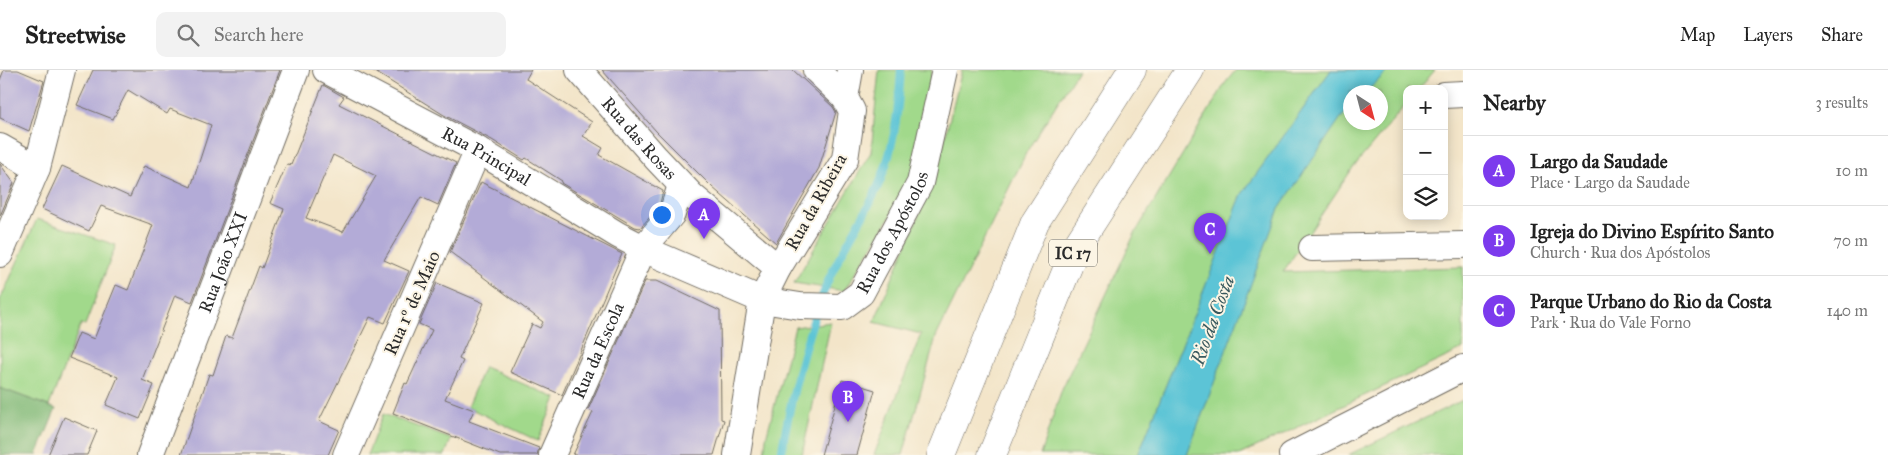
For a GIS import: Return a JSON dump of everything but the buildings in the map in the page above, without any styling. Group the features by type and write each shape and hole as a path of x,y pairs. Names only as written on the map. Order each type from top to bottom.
{"highway":[{"name":"IC 17","path":"941,455 1035,222 1132,70"},
{"name":"IC 17","path":"992,455 1076,247 1190,70"}],"street":[{"path":"0,254 37,168 62,70"},
{"name":"Rua João XXI","path":"150,455 296,70"},
{"name":"Rua Principal","path":"326,70 478,150 618,235 762,300"},
{"name":"Rua das Rosas","path":"579,70 681,185 778,268"},
{"path":"816,70 845,98"},
{"name":"Rua da Ribeira","path":"737,455 762,300 778,268 844,159 852,111 845,98 850,70"},
{"name":"Rua dos Apóstolos","path":"762,300 800,306 842,306 861,294 920,183 945,70"},
{"path":"1448,94 1463,94"},
{"path":"0,147 37,168"},
{"name":"Rua 1º de Maio","path":"346,455 478,150"},
{"name":"Rua da Escola","path":"552,455 644,248 672,214 681,185"},
{"path":"1312,248 1463,245"},
{"path":"1299,452 1463,368"}],"green space":[{"path":"879,70 932,70 915,177 844,291 794,283 871,152"},
{"path":"962,70 1078,70 1027,151 936,337 903,455 874,455 921,334 874,322 935,177"},
{"path":"1236,70 1435,70 1422,85 1403,85 1403,108 1388,126 1388,85 1343,85 1343,130 1384,130 1352,169 1283,272 1463,267 1463,349 1239,455 1040,455 1062,389 1134,235 1226,82"},
{"path":"37,219 116,245 85,325 81,324 49,406 0,388 0,300"},
{"path":"831,322 802,455 764,455 766,438 795,327"},
{"path":"484,367 556,398 538,441 467,407"},
{"path":"0,388 56,409 37,455 0,455"},
{"path":"1463,400 1463,454 1461,455 1348,455"},
{"path":"383,414 451,439 445,455 367,455"}],"water":[{"name":"Rio da Costa","path":"1331,70 1389,70 1373,85 1343,85 1343,116 1279,209 1187,455 1138,455 1242,194"}],"waterway":[{"path":"781,455 799,369 818,306 831,274 881,180 891,149 901,70"}],"place":[{"name":"Largo da Saudade","path":"704,239"},
{"name":"Parque Urbano do Rio da Costa","path":"1210,254"},
{"name":"Igreja do Divino Espírito Santo","path":"848,422"}]}
